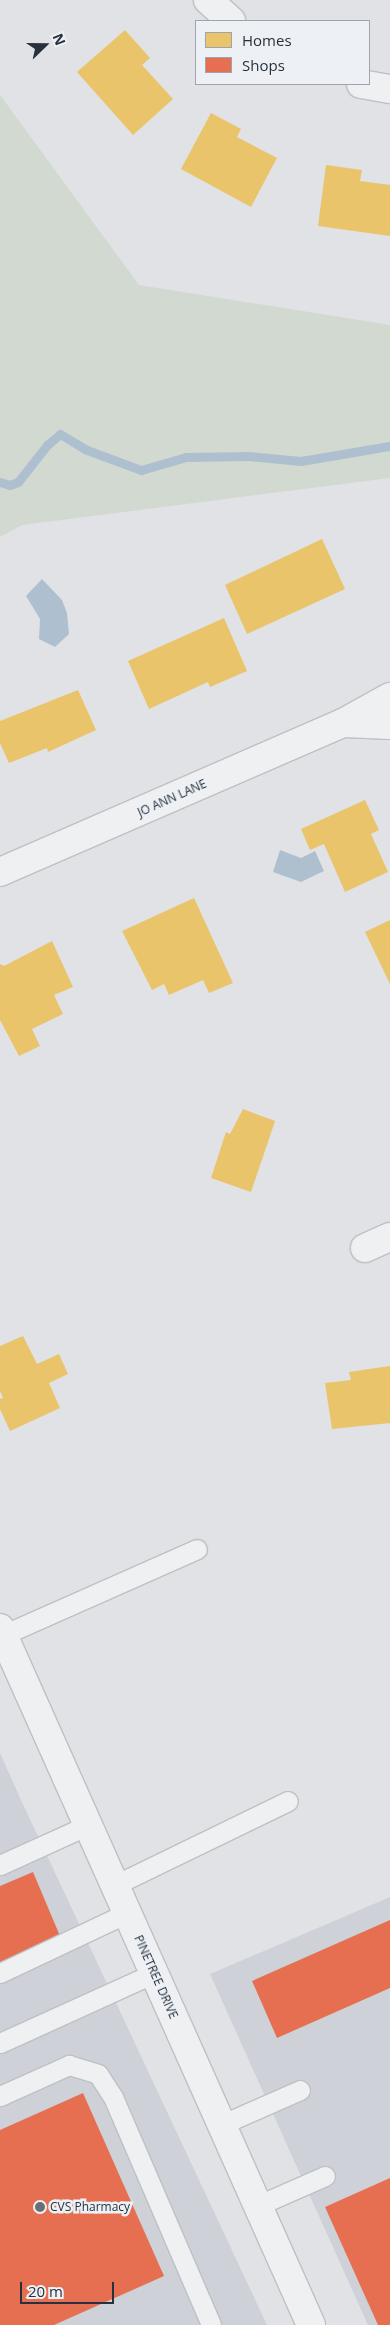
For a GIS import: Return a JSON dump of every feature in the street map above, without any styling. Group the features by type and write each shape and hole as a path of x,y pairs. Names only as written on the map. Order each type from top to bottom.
{"street":[{"path":"208,0 230,20"},
{"path":"367,85 390,89"},
{"name":"JO ANN LANE","path":"0,872 343,723 390,697"},
{"path":"343,723 390,725"},
{"path":"365,1248 390,1237"},
{"name":"PINETREE DRIVE","path":"1,1631 223,2124 311,2325"}],"lane":[{"path":"1,1631 197,1549"},
{"path":"114,1885 288,1801"},
{"path":"0,1865 88,1825"},
{"path":"0,1973 127,1913"},
{"path":"0,2042 154,1973"},
{"path":"0,2096 69,2064 98,2074 113,2097 211,2325"},
{"path":"223,2124 300,2090"},
{"path":"259,2205 325,2176"}],"shaded area":[{"path":"0,95 139,285 390,325 390,478 22,525 0,537"},
{"path":"0,1753 21,1800 267,2325 0,2325"},
{"path":"390,1897 390,2325 368,2325 210,1974"}],"water":[{"path":"42,579 62,600 67,613 69,634 55,647 39,639 40,619 26,596"},
{"path":"280,850 301,858 315,851 324,871 301,882 273,872"}],"building: Homes":[{"path":"125,30 150,58 142,65 173,99 133,135 77,72"},
{"path":"211,113 241,129 237,137 277,158 251,207 181,169"},
{"path":"326,165 362,170 360,181 390,185 390,236 318,226"},
{"path":"322,539 345,589 247,634 225,585"},
{"path":"224,618 247,671 210,687 208,682 149,709 128,661"},
{"path":"78,690 96,730 48,752 47,748 9,763 0,743 0,721"},
{"path":"365,800 379,830 371,834 388,872 345,892 324,844 310,850 301,829"},
{"path":"194,898 233,983 209,993 203,980 169,995 164,984 152,990 122,931"},
{"path":"390,920 390,984 365,932"},
{"path":"52,941 73,987 54,995 63,1014 32,1029 40,1046 19,1056 0,1020 0,964 4,966"},
{"path":"243,1109 275,1121 251,1192 211,1178 226,1132 230,1134"},
{"path":"23,1336 37,1364 59,1354 68,1374 49,1383 60,1408 10,1431 0,1409 0,1399 3,1398 0,1391 0,1346"},
{"path":"390,1366 390,1423 332,1429 325,1383 351,1380 349,1372"}],"building: Shops":[{"path":"33,1872 60,1936 0,1962 0,1886"},
{"path":"390,1920 390,1988 277,2038 252,1981"},
{"name":"CVS Pharmacy","path":"83,2093 164,2276 54,2325 0,2325 0,2130"},
{"path":"390,2178 390,2325 378,2325 325,2207"}],"waterway":[{"path":"0,482 10,485 18,482 47,445 60,434 87,450 141,470 186,457 249,456 301,461 390,446"}],"place":[{"name":"CVS Pharmacy","path":"40,2207"}]}
